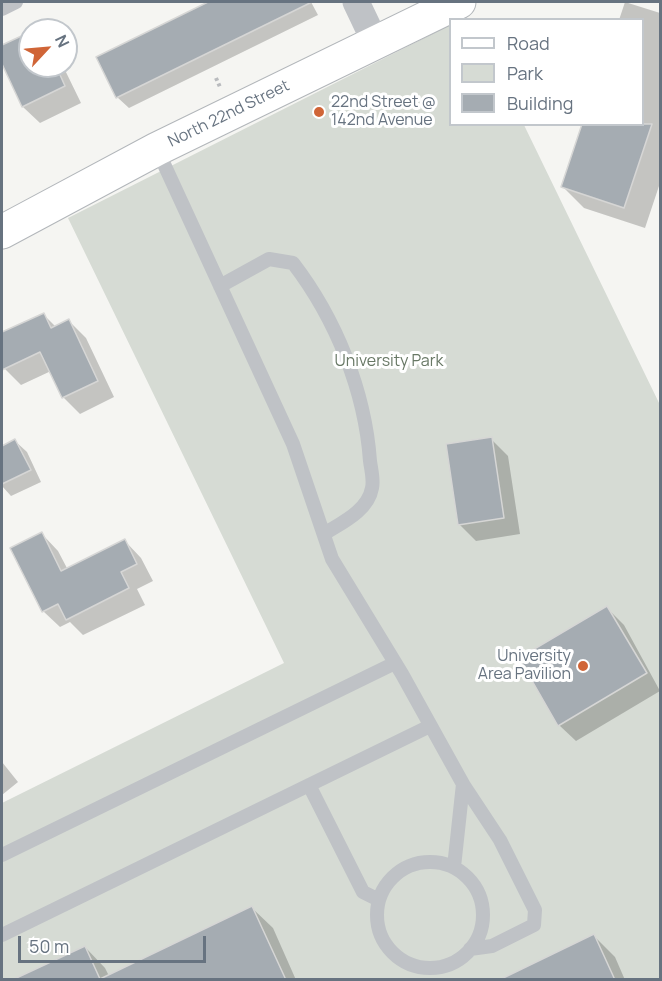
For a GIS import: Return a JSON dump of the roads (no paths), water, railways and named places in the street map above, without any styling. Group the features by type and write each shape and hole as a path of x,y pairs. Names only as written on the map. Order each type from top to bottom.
{"street":[{"path":"356,2 376,44"},
{"name":"North 22nd Street","path":"2,232 157,149 459,2"}],"lane":[{"path":"2,9 16,2"},
{"path":"157,149 293,444 332,559 395,663 463,784 500,840 535,910 534,925 492,946 470,949"},
{"path":"220,286 269,260 294,263 315,292 348,364 368,431 372,489 359,511 324,534"},
{"path":"2,855 395,663"},
{"path":"2,934 430,726"},
{"path":"309,784 363,892 379,900"},
{"path":"454,867 463,784"},
{"path":"423,862 454,867 466,876 476,889 482,904 480,928 470,949 456,961 440,967 422,967 405,962 390,950 381,935 377,918 379,900 385,885 395,874 409,866 423,862"}],"place":[{"name":"22nd Street @ 142nd Avenue","path":"319,112"},
{"name":"University Area Pavilion","path":"583,666"}],"park label":[{"name":"University Park","path":"389,362"}]}
